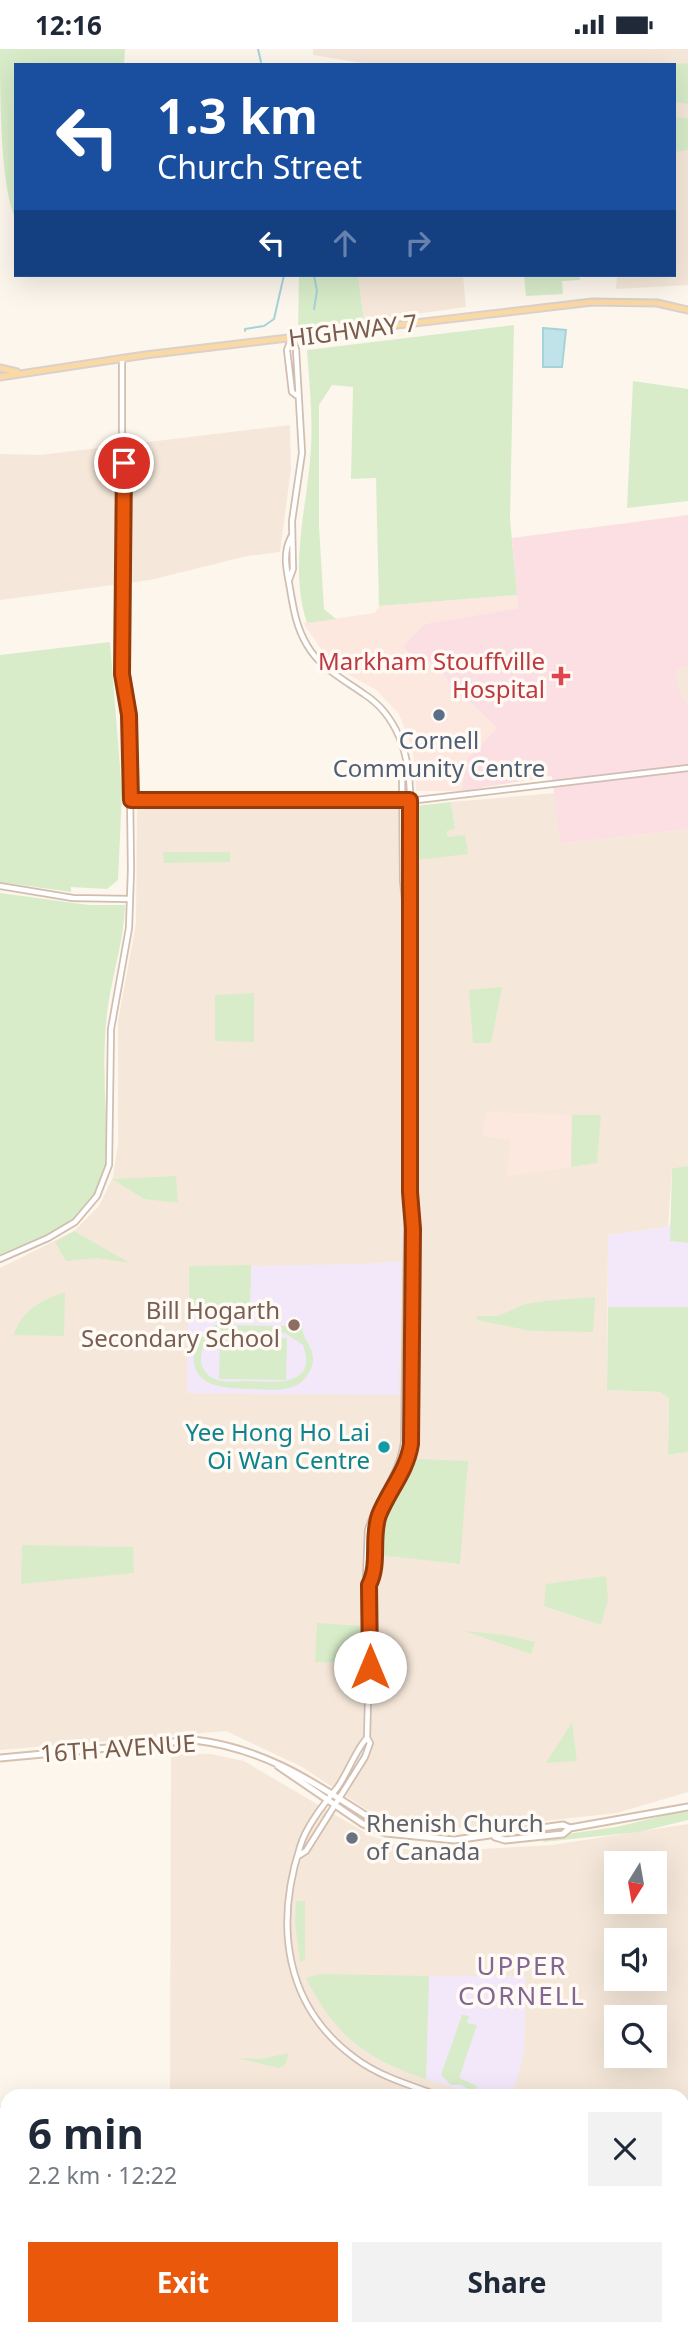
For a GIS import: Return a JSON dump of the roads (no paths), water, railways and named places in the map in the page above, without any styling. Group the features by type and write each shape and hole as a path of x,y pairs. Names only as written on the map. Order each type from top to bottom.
{"main road":[{"name":"HIGHWAY 7","path":"0,377 17,372 122,358 592,302 657,303 688,310"},
{"name":"HIGHWAY 7","path":"0,368 17,372"},
{"name":"16TH AVENUE","path":"0,1758 194,1740 248,1750 332,1793 398,1833"},
{"name":"16TH AVENUE","path":"274,1763 363,1824 386,1833 442,1840 495,1837 506,1840 563,1834 570,1828 688,1807"}],"street":[{"path":"291,338 287,350 292,392 296,395"},
{"path":"291,338 296,349 301,468 291,537 286,552 293,612 307,646 330,672 384,711 401,739 406,764 410,770 410,1192 404,1441 395,1473 379,1499 368,1530 367,1738 370,1743 365,1757 306,1851 298,1856"},
{"path":"0,1259 48,1238 75,1222 91,1205 104,1181 111,1147 111,1024 128,934 130,899 129,715 122,674 122,358"},
{"path":"406,764 402,771 403,881 408,919"},
{"path":"131,800 410,800 688,768"},
{"path":"0,886 73,898 130,899"},
{"path":"367,1738 307,1831 288,1890 286,1926 295,1976 308,2006 327,2035 355,2059 420,2089"}],"water":[{"path":"543,328 566,330 562,367 543,367"}],"waterway":[{"path":"258,49 261,62"},
{"path":"245,331 264,326 274,319 284,277"},
{"path":"314,277 317,291 314,309"}],"place":[{"name":"Markham Stouffville Hospital","path":"561,676"},
{"name":"Cornell Community Centre","path":"439,715"},
{"name":"Bill Hogarth Secondary School","path":"294,1325"},
{"name":"Yee Hong Ho Lai Oi Wan Centre","path":"384,1447"},
{"name":"Rhenish Church of Canada","path":"352,1838"}],"district":[{"name":"UPPER CORNELL","path":"522,1980"}]}
